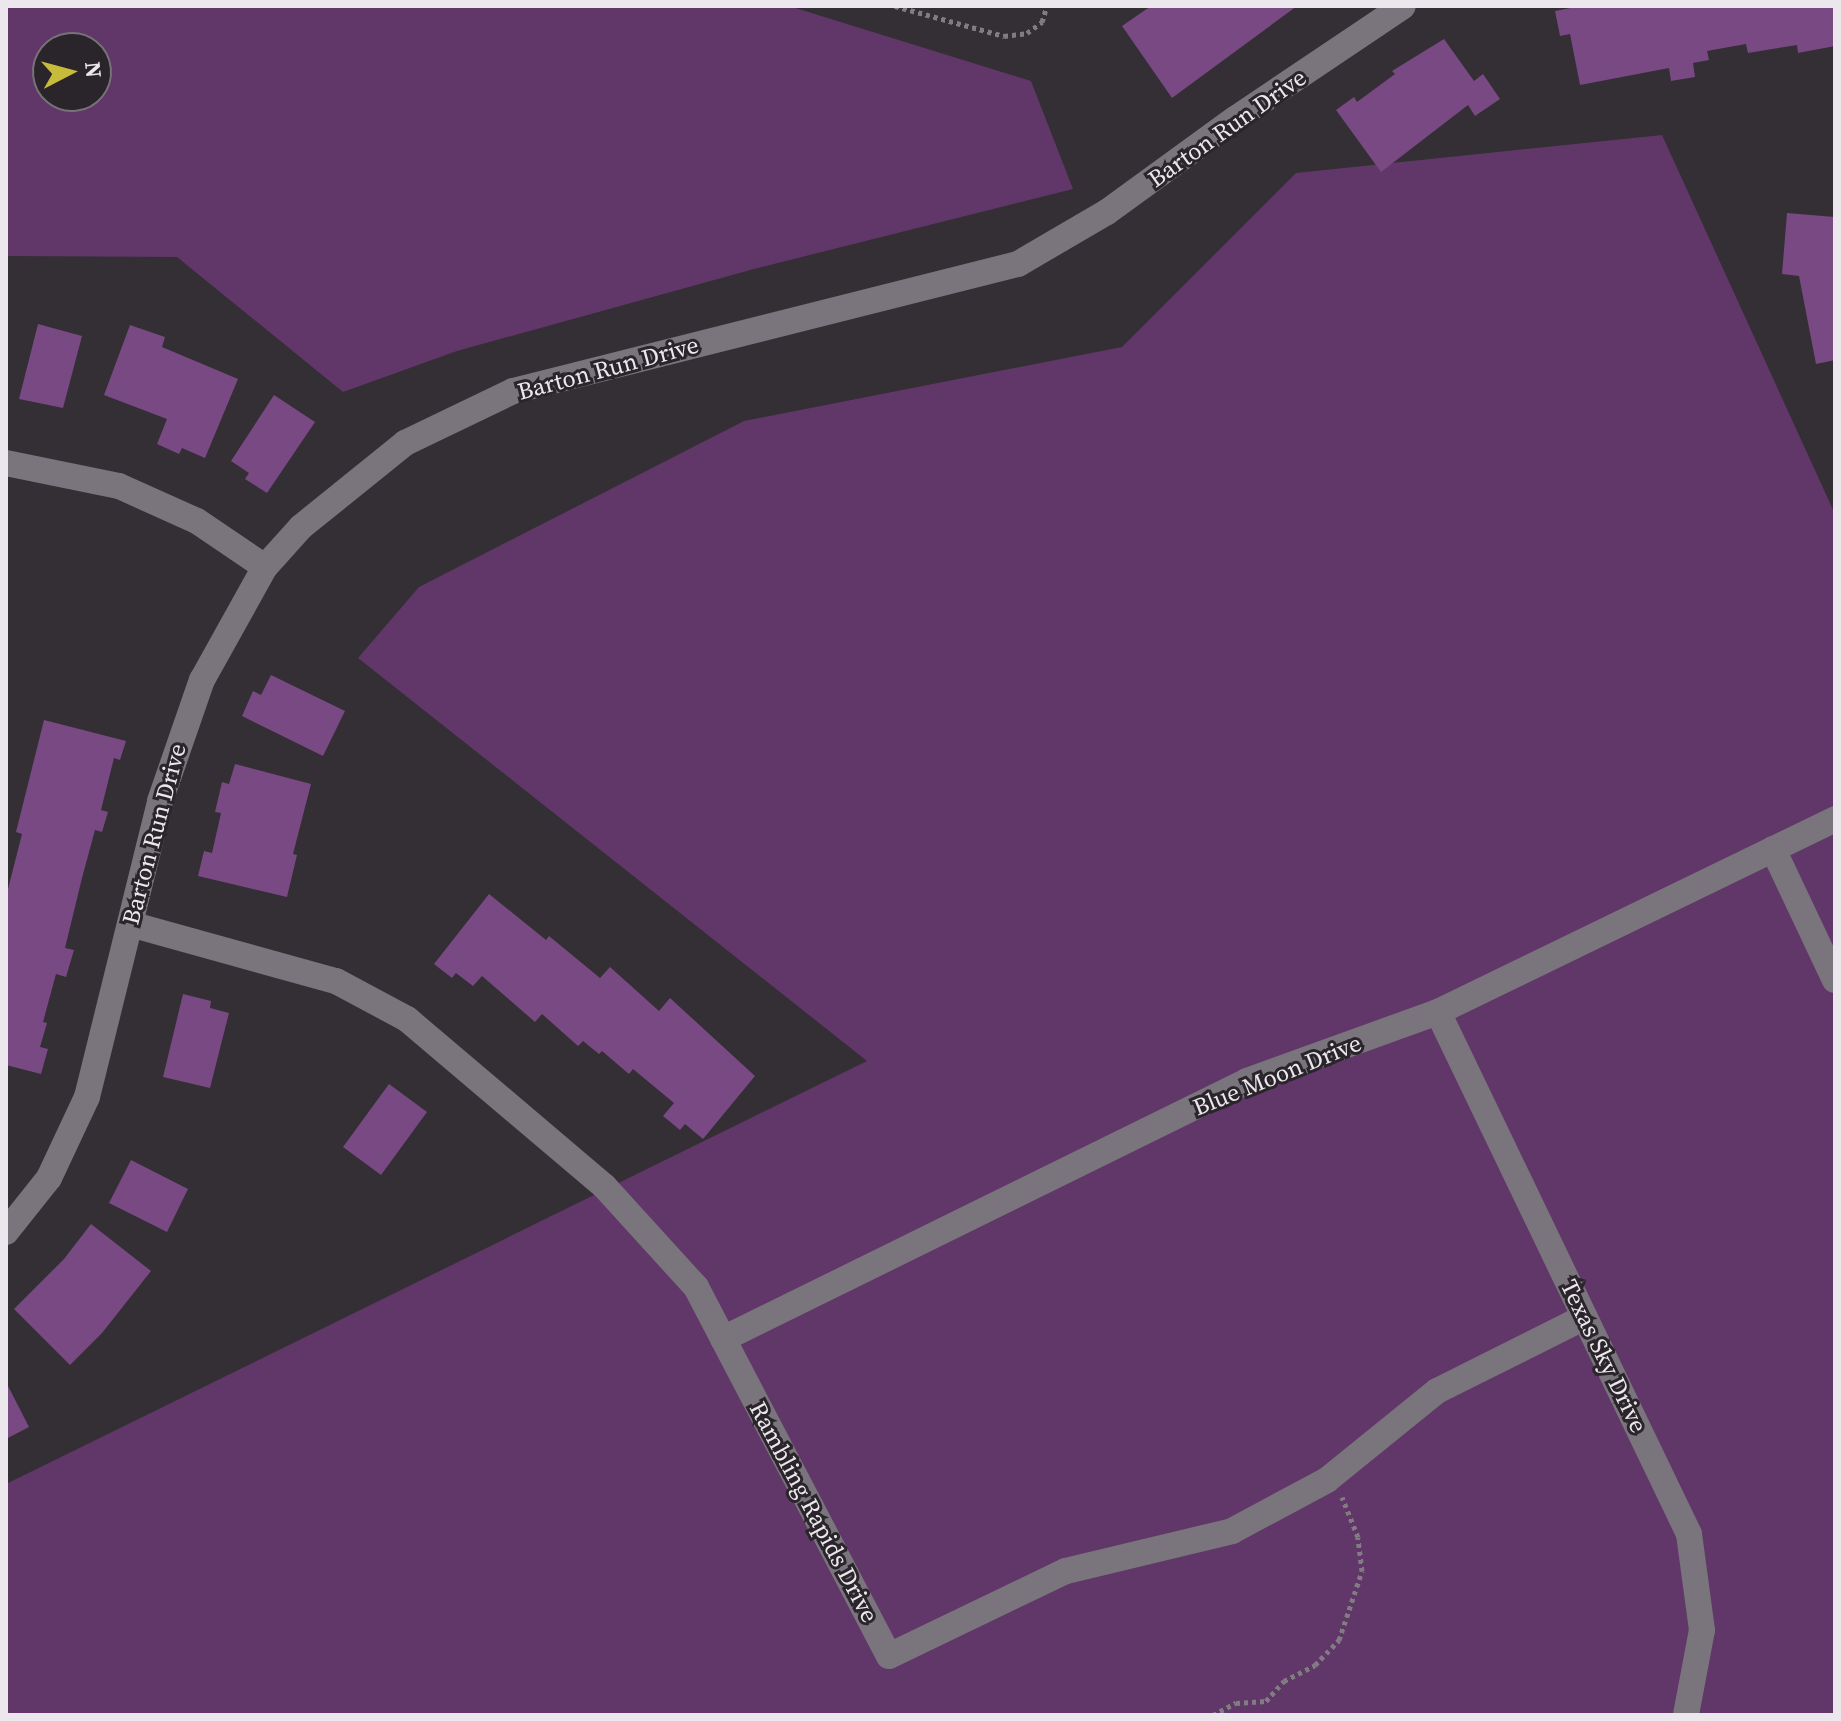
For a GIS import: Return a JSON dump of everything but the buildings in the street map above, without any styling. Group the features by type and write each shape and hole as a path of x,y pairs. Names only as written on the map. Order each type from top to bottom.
{"street":[{"name":"Barton Run Drive","path":"6,1232 49,1178 87,1097 179,739 202,680 265,567 310,519 405,443 513,391 1018,264 1107,212 1235,119 1403,6"},
{"path":"6,463 119,486 197,521 265,567"},
{"name":"Blue Moon Drive","path":"723,1339 1247,1081 1438,1012 1835,819"},
{"path":"1773,849 1835,980"},
{"name":"Rambling Rapids Drive","path":"130,924 336,981 407,1019 604,1186 696,1287 889,1656 1066,1571 1232,1531 1327,1480 1437,1391 1585,1317"},
{"name":"Texas Sky Drive","path":"1438,1012 1689,1534 1702,1630 1686,1715"}],"path":[{"path":"895,6 1004,36 1027,33 1042,22 1047,6"},
{"path":"1213,1715 1236,1703 1266,1701 1284,1681 1315,1665 1339,1640 1362,1571 1358,1537 1340,1492"}],"shaded area":[{"path":"6,6 789,6 1031,81 1073,189 754,269 457,351 343,392 177,257 6,256"},
{"path":"1662,135 1835,514 1835,1715 6,1715 6,1484 867,1061 358,658 419,587 744,421 1122,347 1296,173"}]}
